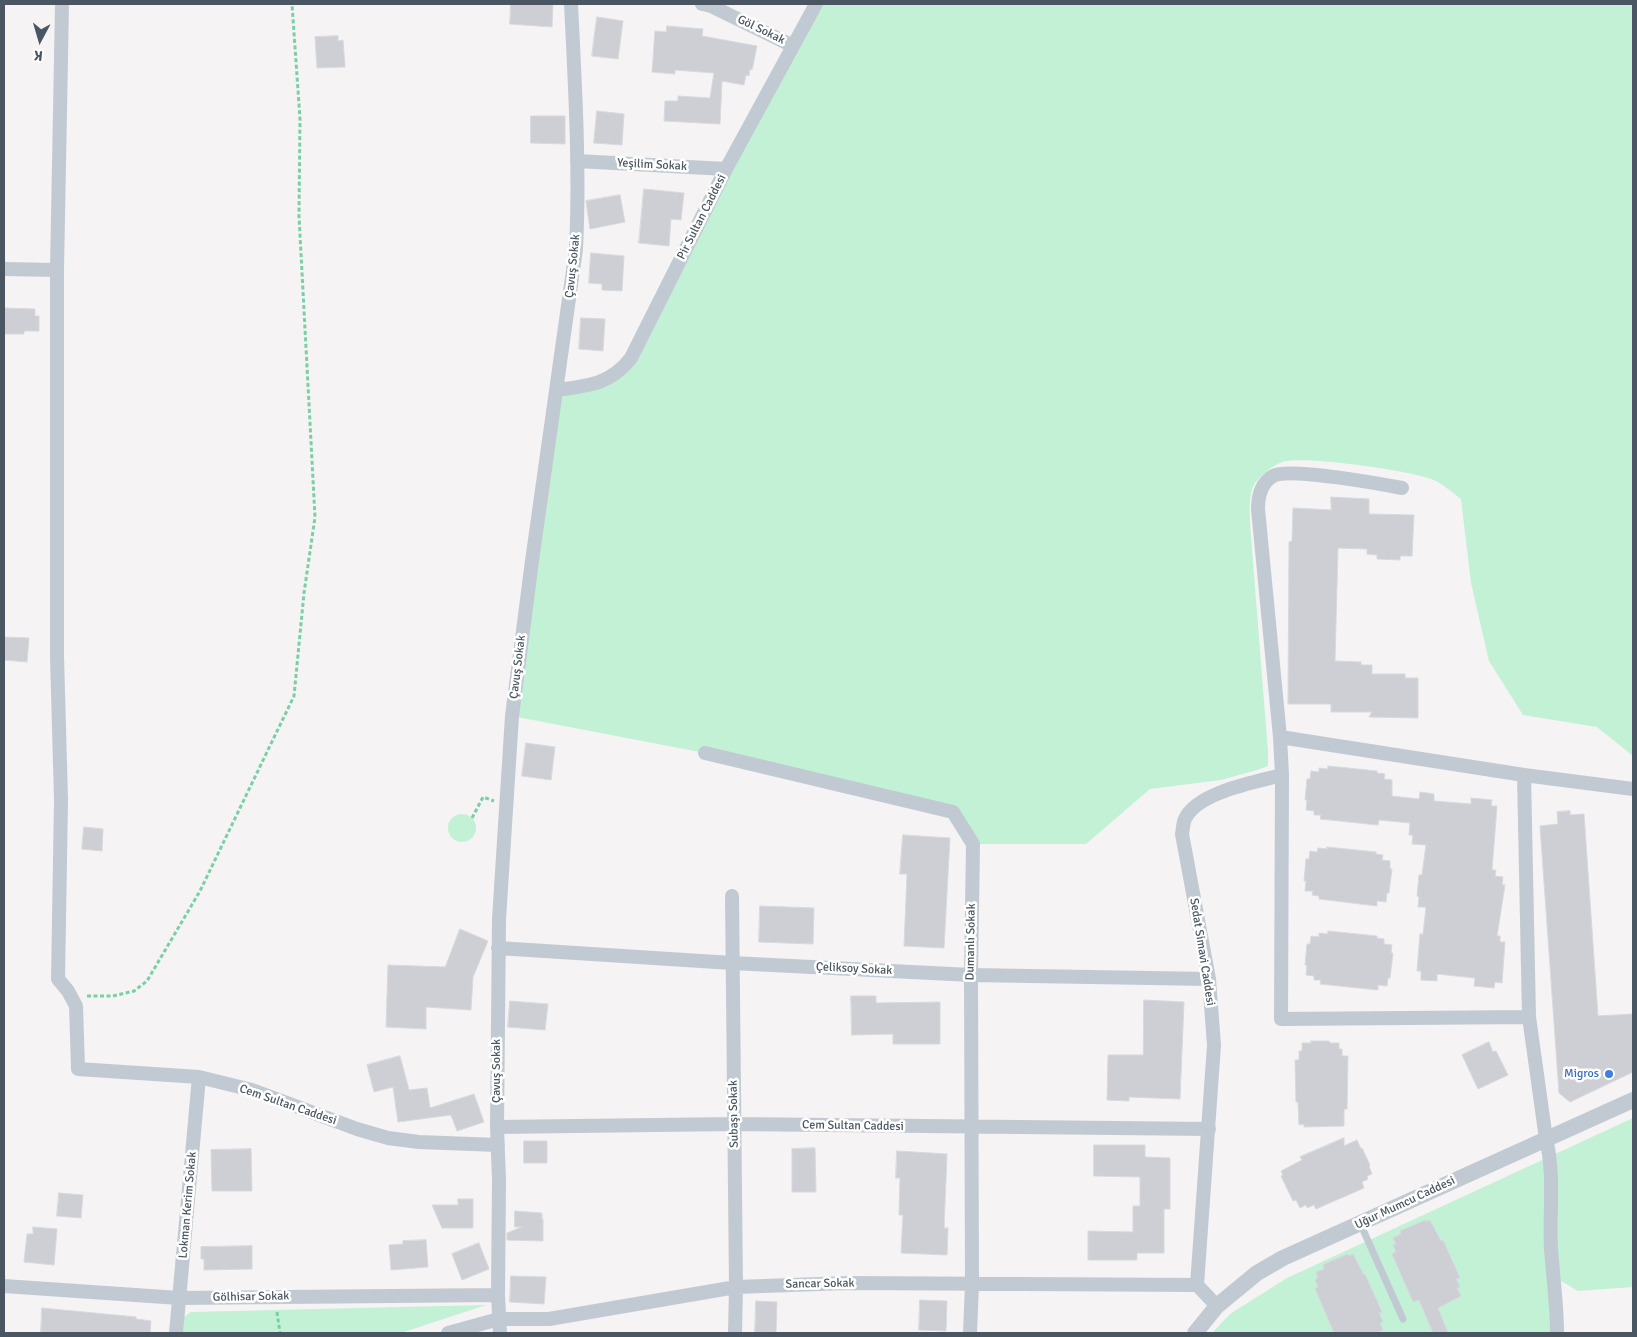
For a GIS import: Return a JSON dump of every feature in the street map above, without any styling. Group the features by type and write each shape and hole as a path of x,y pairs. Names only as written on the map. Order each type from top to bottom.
{"street":[{"path":"62,4 57,270 57,656 60,800 58,979 68,991"},
{"name":"Çavuş Sokak","path":"500,1333 497,1127 498,948 512,716 576,249 578,209 571,4"},
{"name":"Göl Sokak","path":"708,4 793,46"},
{"name":"Pir Sultan Caddesi","path":"557,390 576,388 614,376 624,368 631,358 726,170 816,4"},
{"name":"Yeşilim Sokak","path":"577,161 726,170"},
{"path":"4,269 57,270"},
{"path":"1402,488 1350,479 1289,474 1274,475 1265,482 1258,496 1282,775 1281,1019 1529,1017"},
{"path":"1280,737 1524,775 1633,789"},
{"name":"Dumanlı Sokak","path":"705,753 953,812 973,844 971,975 972,1284 970,1333"},
{"name":"Sedat Simavi Caddesi","path":"1197,1286 1214,1045 1209,979 1182,834 1184,820 1196,805 1220,792 1282,775"},
{"path":"1524,775 1529,1017 1550,1156 1551,1250 1557,1304 1557,1333"},
{"name":"Subaşı Sokak","path":"732,896 735,1333"},
{"name":"Çeliksoy Sokak","path":"498,948 732,963 971,975 1209,979"},
{"name":"Cem Sultan Caddesi","path":"68,991 76,1006 78,1069 199,1077 252,1090 357,1129 388,1138 419,1142 498,1145"},
{"name":"Lokman Kerim Sokak","path":"176,1333 199,1077"},
{"name":"Uğur Mumcu Caddesi","path":"1195,1333 1217,1306 1257,1273 1282,1258 1633,1100"},
{"name":"Cem Sultan Caddesi","path":"497,1127 734,1124 1208,1129"},
{"name":"Sancar Sokak","path":"448,1333 499,1319 549,1319 736,1287 847,1283 1197,1286"},
{"name":"Gölhisar Sokak","path":"4,1286 179,1298 498,1295"},
{"path":"1197,1286 1217,1306"}],"lane":[{"path":"1360,1223 1403,1319"}],"path":[{"path":"68,991 85,996 113,996 134,991 147,981 200,891 294,696 304,593 315,517 299,216 300,119 292,4"},
{"path":"472,818 483,797 506,805"},
{"path":"275,1297 280,1333"}],"green space":[{"path":"816,4 1633,4 1633,756 1597,727 1523,715 1489,661 1471,583 1461,499 1436,481 1424,477 1359,465 1294,460 1282,462 1264,474 1255,483 1250,498 1250,524 1268,766 1221,780 1150,789 1086,844 973,844 953,812 705,753 512,716 557,390 614,376"},
{"path":"462,814 472,818 476,828 472,838 462,842 452,838 448,828 452,818"},
{"path":"1633,1118 1633,1287 1578,1291 1554,1277 1557,1333 1212,1333 1230,1314 1287,1278"},
{"path":"486,1305 401,1333 183,1333 184,1317 191,1312"}],"building":[{"path":"511,4 553,4 552,27 510,24"},
{"path":"597,17 623,21 618,59 592,56"},
{"path":"667,26 703,29 702,36 757,46 752,70 750,69 749,76 746,75 744,85 722,81 720,124 664,121 665,101 678,101 678,96 710,98 714,73 675,70 675,74 652,72 655,31 666,32"},
{"path":"338,36 338,41 343,40 345,67 317,68 315,37"},
{"path":"597,111 624,114 622,145 594,143"},
{"path":"531,116 565,116 565,144 531,143"},
{"path":"644,189 684,193 681,220 671,219 669,246 639,243"},
{"path":"620,195 625,222 590,229 586,201"},
{"path":"591,253 624,256 622,291 602,290 602,284 589,283"},
{"path":"5,308 35,309 35,316 39,316 39,331 24,331 24,334 4,334"},
{"path":"581,318 605,319 603,351 579,349"},
{"path":"1331,497 1369,499 1369,514 1414,515 1412,556 1400,556 1400,560 1377,559 1377,555 1367,554 1367,549 1338,548 1335,661 1361,662 1361,665 1372,665 1372,674 1405,674 1405,678 1418,678 1418,718 1369,717 1372,712 1331,712 1331,704 1288,704 1289,542 1292,541 1293,508 1331,510"},
{"path":"4,637 29,638 27,662 4,660"},
{"path":"526,743 555,747 551,780 522,776"},
{"path":"1328,766 1377,771 1377,773 1385,774 1384,779 1392,780 1392,796 1419,799 1420,792 1434,794 1434,801 1471,804 1471,798 1492,800 1491,806 1497,806 1492,870 1496,870 1495,876 1503,877 1502,885 1505,885 1497,936 1500,936 1500,942 1505,942 1502,983 1495,982 1494,988 1474,986 1475,978 1437,974 1437,981 1421,980 1421,971 1417,971 1420,934 1423,934 1426,907 1418,907 1419,897 1417,896 1419,875 1422,875 1426,845 1412,844 1413,835 1409,835 1410,823 1379,820 1378,825 1320,819 1321,815 1314,815 1314,811 1306,810 1307,779 1310,779 1311,771 1319,772 1319,768 1328,769"},
{"path":"1570,811 1570,815 1584,814 1598,1016 1633,1014 1633,1072 1570,1102 1559,1093 1540,826 1558,824 1557,812"},
{"path":"84,827 103,829 102,851 82,849"},
{"path":"903,835 950,838 944,948 904,946 907,874 900,874"},
{"path":"1327,847 1376,852 1376,854 1383,855 1382,860 1390,861 1390,869 1392,869 1386,902 1377,901 1377,906 1319,899 1319,896 1312,895 1313,891 1305,891 1306,859 1309,859 1310,851 1317,852 1318,848 1327,849"},
{"path":"760,906 814,908 813,944 759,942"},
{"path":"460,929 488,941 473,977 471,1010 426,1007 426,1029 386,1027 388,965 445,967"},
{"path":"1328,931 1377,936 1377,938 1384,939 1384,944 1392,945 1390,978 1388,978 1387,986 1378,985 1378,990 1320,984 1321,980 1314,980 1314,976 1306,975 1307,944 1310,944 1311,936 1319,937 1319,933 1328,934"},
{"path":"851,996 876,996 876,1003 940,1002 940,1044 893,1044 893,1034 852,1035"},
{"path":"1144,1000 1184,1002 1180,1099 1129,1097 1129,1101 1107,1100 1108,1055 1143,1055"},
{"path":"510,1001 548,1004 545,1030 508,1027"},
{"path":"1311,1041 1339,1043 1339,1049 1342,1049 1342,1056 1348,1056 1347,1109 1344,1109 1344,1126 1304,1127 1304,1124 1299,1125 1298,1102 1296,1102 1295,1060 1299,1060 1299,1051 1302,1051 1302,1043 1311,1043"},
{"path":"1489,1042 1493,1052 1496,1051 1508,1075 1478,1089 1462,1055"},
{"path":"400,1056 409,1090 427,1088 430,1108 474,1094 484,1122 457,1131 451,1115 398,1122 393,1087 374,1092 367,1065"},
{"path":"1344,1138 1344,1146 1357,1140 1370,1165 1372,1174 1367,1176 1368,1179 1362,1182 1364,1188 1316,1209 1314,1205 1307,1208 1306,1205 1300,1208 1296,1200 1293,1201 1281,1176 1283,1175 1281,1171 1302,1160 1300,1157"},
{"path":"524,1141 547,1141 547,1163 524,1163"},
{"path":"1094,1145 1145,1145 1145,1157 1170,1158 1170,1209 1164,1209 1164,1253 1137,1253 1137,1260 1088,1260 1088,1231 1133,1232 1133,1206 1140,1206 1140,1177 1094,1176"},
{"path":"815,1148 816,1192 792,1192 792,1149"},
{"path":"251,1149 252,1191 212,1191 211,1150"},
{"path":"897,1151 947,1154 944,1228 948,1228 947,1255 901,1253 903,1215 899,1215 900,1178 896,1178"},
{"path":"59,1193 83,1195 81,1218 57,1216"},
{"path":"458,1199 473,1199 473,1228 442,1228 432,1205 458,1205"},
{"path":"515,1211 542,1213 543,1241 507,1240 507,1233 522,1227 515,1227"},
{"path":"1426,1220 1426,1222 1430,1220 1441,1241 1443,1240 1460,1278 1456,1279 1460,1287 1457,1288 1461,1296 1438,1308 1448,1333 1433,1333 1419,1300 1413,1302 1392,1254 1396,1252 1393,1245 1396,1244 1393,1238 1401,1234 1400,1231"},
{"path":"33,1227 57,1229 54,1265 24,1262 27,1234 33,1234"},
{"path":"426,1240 428,1267 391,1270 389,1245 403,1244 403,1241"},
{"path":"479,1243 489,1269 462,1280 452,1254"},
{"path":"252,1246 252,1269 204,1270 204,1259 201,1259 201,1247"},
{"path":"1348,1254 1349,1256 1353,1254 1365,1274 1382,1312 1379,1313 1383,1322 1380,1323 1383,1330 1376,1333 1334,1333 1315,1288 1318,1287 1315,1280 1318,1278 1316,1272 1324,1269 1323,1265"},
{"path":"511,1276 546,1277 544,1304 510,1302"},
{"path":"920,1300 947,1301 946,1331 919,1330"},
{"path":"756,1301 777,1302 776,1333 755,1333"},
{"path":"42,1308 136,1317 136,1319 151,1321 150,1333 41,1333"}],"place":[{"name":"Migros","path":"1609,1074"}]}
